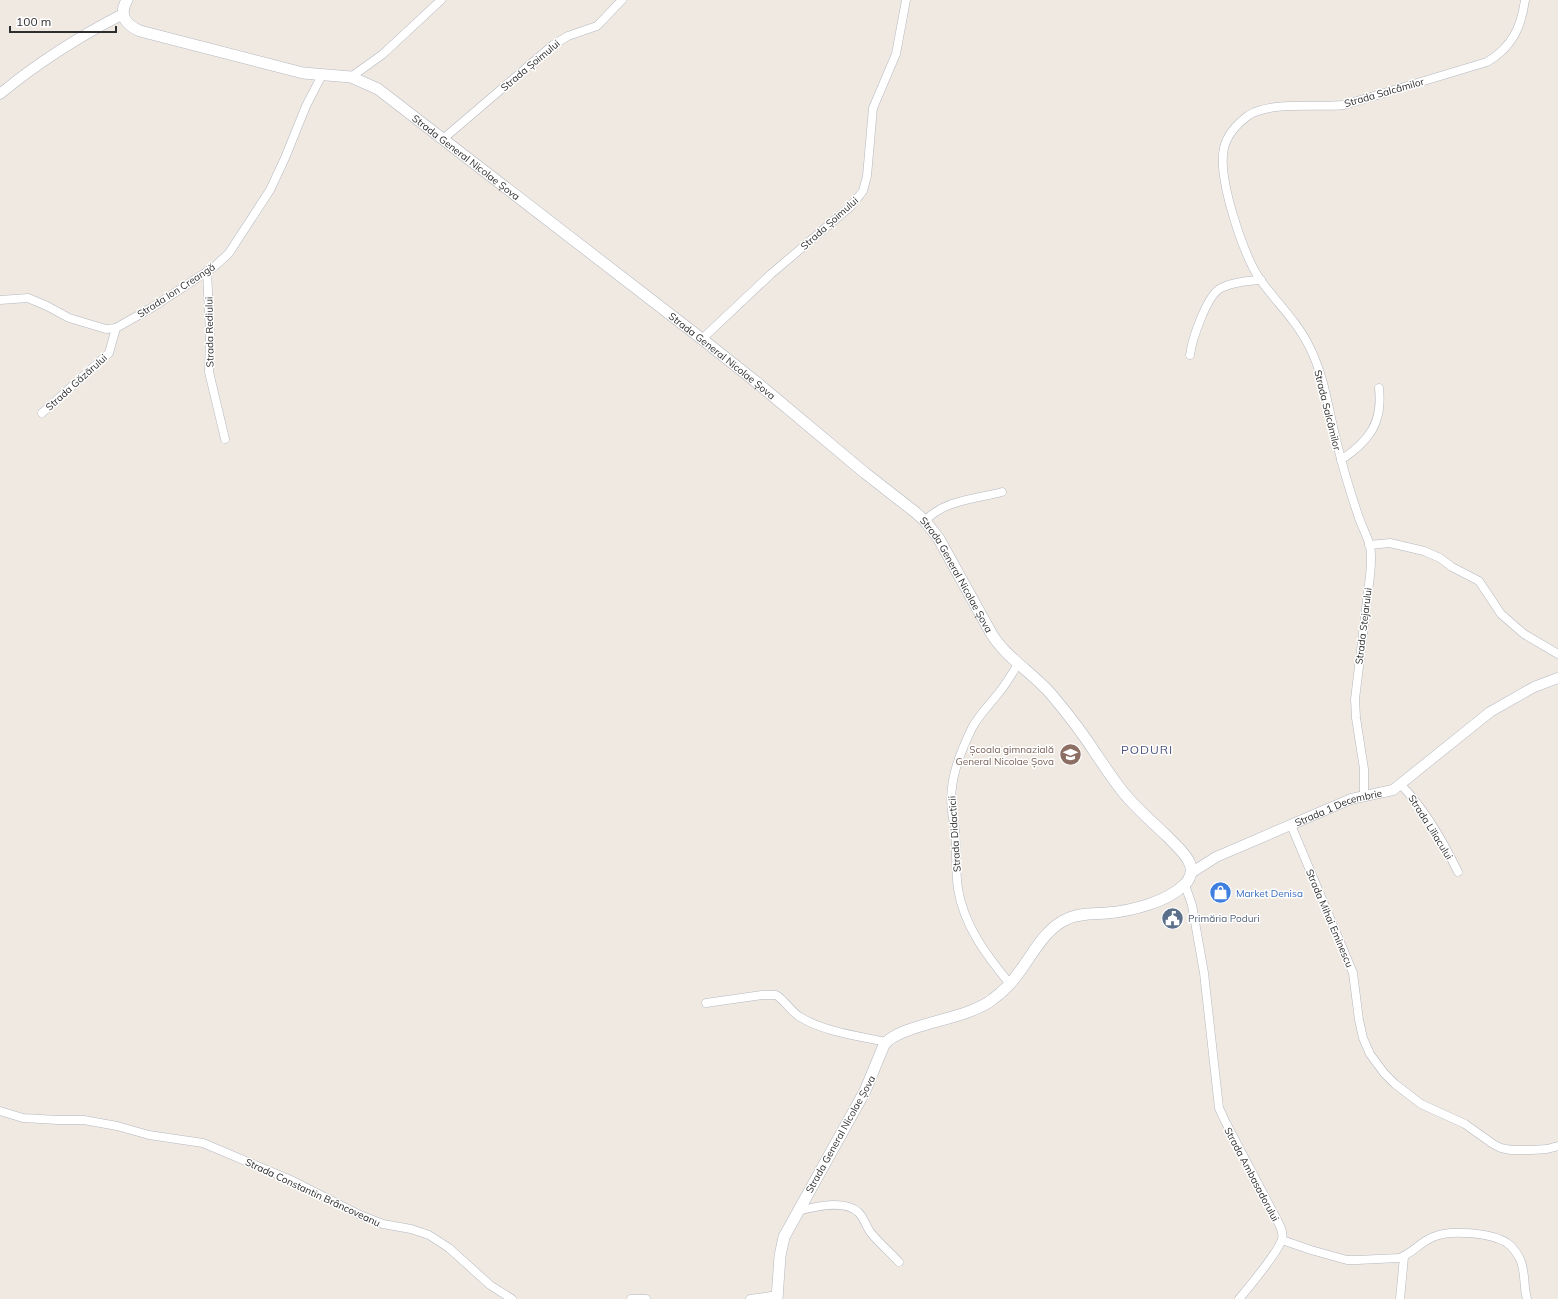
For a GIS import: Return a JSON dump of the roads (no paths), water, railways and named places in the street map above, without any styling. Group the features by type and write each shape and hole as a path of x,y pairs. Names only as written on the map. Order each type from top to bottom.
{"main road":[{"path":"123,14 123,7 127,0"},
{"name":"Strada General Nicolae Șova","path":"123,14 127,23 140,31 303,73 352,77 378,89 755,380 865,473 907,505 925,521 939,538 994,639 1003,651 1051,694 1089,743 1126,795 1185,856 1189,862 1191,873"},
{"path":"886,1042 892,1037 911,1029 969,1013 993,999 1010,984 1048,933 1067,918 1116,912 1142,906 1166,897 1185,885 1191,873"},
{"name":"Strada General Nicolae Șova","path":"778,1297 779,1266 782,1246 789,1227 865,1091 886,1042"}],"street":[{"path":"352,77 383,54 441,0"},
{"name":"Strada Șoimului","path":"443,139 553,45 568,36 597,26 622,0"},
{"name":"Strada Șoimului","path":"702,339 771,274 850,207 863,192 867,176 873,108 896,54 906,0"},
{"name":"Strada Salcâmilor","path":"1341,460 1322,383 1309,345 1261,280 1254,269 1244,246 1225,182 1223,155 1226,142 1232,131 1246,118 1260,110 1280,107 1344,105 1487,62 1499,54 1517,33 1522,20 1525,0"},
{"path":"0,94 49,58 104,23 123,14"},
{"name":"Strada Ion Creangă","path":"116,328 207,271 229,252 270,190 306,106 322,75"},
{"name":"Strada Rediului","path":"207,271 210,372 225,439"},
{"path":"1190,355 1198,324 1217,291 1235,283 1261,280"},
{"path":"0,300 28,298 48,306 69,318 106,329 116,328"},
{"name":"Strada Găzărului","path":"42,413 109,353 116,328"},
{"path":"1341,460 1362,445 1374,427 1378,418 1380,407 1379,388"},
{"name":"Strada Stejarului","path":"1341,460 1358,515 1370,545 1371,558 1355,699 1356,718 1364,761 1364,796"},
{"path":"925,521 933,513 949,505 1002,492"},
{"path":"1370,545 1390,544 1420,550 1440,558 1452,567 1479,581 1501,614 1524,634 1558,654"},
{"name":"Strada Didacticii","path":"1010,984 991,961 978,941 962,906 956,870 955,830 951,794 957,764 976,720 998,694 1018,664"},
{"name":"Strada 1 Decembrie","path":"1191,873 1216,857 1351,799 1387,792 1401,785 1481,718 1529,690 1558,678"},
{"name":"Strada Liliacului","path":"1401,785 1411,795 1423,812 1445,847 1458,872"},
{"name":"Strada Mihai Eminescu","path":"1291,825 1352,973 1363,1038 1370,1054 1384,1073 1395,1084 1421,1104 1465,1124 1501,1148 1511,1150 1532,1150 1547,1149 1558,1146"},
{"name":"Strada Ambasadorului","path":"1185,885 1192,905 1204,973 1219,1108 1276,1218 1282,1231 1282,1240"},
{"path":"706,1003 762,995 776,995 793,1012 812,1023 839,1032 886,1042"},
{"name":"Strada Constantin Brâncoveanu","path":"0,1111 23,1118 84,1120 117,1126 149,1135 202,1143 293,1181 366,1218 383,1224 411,1229 430,1235 449,1248 490,1285 512,1299"},
{"path":"798,1211 825,1205 841,1205 853,1209 860,1215 870,1232 899,1262"},
{"path":"1239,1299 1282,1240 1347,1260 1369,1260 1404,1257 1426,1240 1439,1235 1462,1233 1497,1238 1508,1244 1520,1258 1527,1299"},
{"path":"1400,1299 1404,1257"},
{"path":"750,1299 778,1297"},
{"path":"631,1299 646,1299"}],"place":[{"name":"Școala gimnazială General Nicolae Șova","path":"1070,755"},
{"name":"Market Denisa","path":"1221,893"},
{"name":"Primăria Poduri","path":"1172,918"}],"district":[{"name":"PODURI","path":"1147,750"}]}
